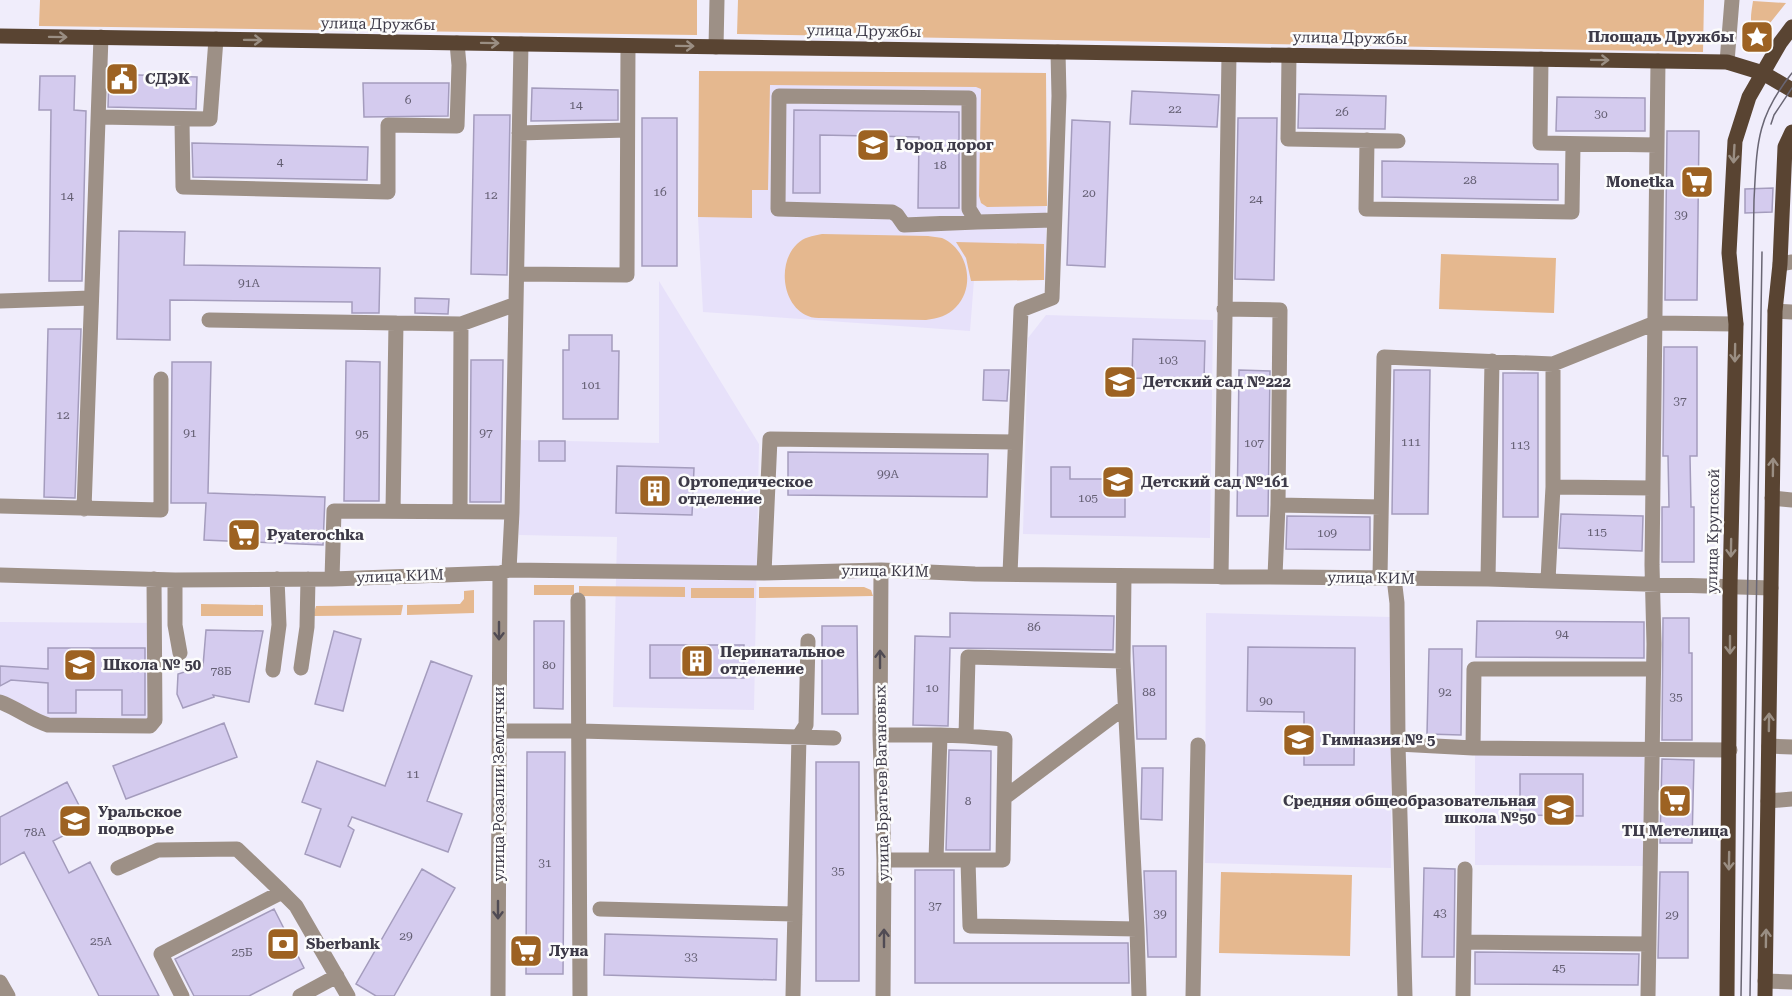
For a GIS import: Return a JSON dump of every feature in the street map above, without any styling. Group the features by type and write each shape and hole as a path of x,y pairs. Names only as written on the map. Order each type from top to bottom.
{"main road":[{"name":"улица Крупской","path":"1727,996 1730,586 1736,324 1730,253 1735,141 1749,97 1792,27"},
{"name":"улица Дружбы","path":"0,36 1727,62"},
{"path":"1727,62 1763,74 1792,90"},
{"path":"1727,62 1741,70 1749,97"},
{"path":"1765,988 1775,311 1786,263 1785,147 1792,132"}],"street":[{"path":"716,47 717,0"},
{"path":"1727,62 1732,0"},
{"path":"84,509 102,37"},
{"path":"99,117 210,119 216,39"},
{"path":"182,120 183,187 388,192 388,125 457,126 459,65 457,43"},
{"name":"улица Розалии Землячки","path":"498,996 499,731 504,572 512,512 521,44"},
{"path":"517,274 627,275 628,45"},
{"path":"1010,574 1021,310 1052,298 1059,96 1058,52"},
{"path":"1221,577 1229,55"},
{"path":"1289,56 1288,139 1398,141"},
{"path":"1541,59 1540,143 1657,145"},
{"path":"1648,996 1658,61"},
{"path":"977,222 969,209 969,98 779,96 778,209 892,212 904,225 1054,220"},
{"path":"519,133 627,130"},
{"path":"1367,140 1366,209 1572,212 1573,144"},
{"path":"0,301 91,298"},
{"path":"208,320 461,324 516,304"},
{"path":"1224,309 1285,310 1275,576"},
{"path":"1775,311 1792,312"},
{"path":"393,511 396,323"},
{"path":"1405,996 1398,744 1397,603 1387,578 1381,507 1384,357 1553,364 1655,323 1736,324"},
{"path":"460,512 461,324"},
{"path":"1488,579 1492,361"},
{"path":"1548,580 1553,487 1553,364"},
{"path":"0,506 161,510 161,379"},
{"path":"764,573 770,439 1015,442"},
{"path":"1553,487 1653,488"},
{"path":"1772,498 1792,500"},
{"path":"1278,505 1381,507"},
{"path":"332,579 334,511 512,512"},
{"name":"улица КИМ","path":"0,575 175,580 332,579 504,572 764,573 881,570 1124,576 1548,580 1771,588"},
{"name":"улица Братьев Вагановых","path":"881,570 883,996"},
{"path":"1124,576 1123,661 1139,996"},
{"path":"0,702 10,705 35,721 48,725 150,726 155,720 154,579"},
{"path":"273,670 279,625 278,579"},
{"path":"301,668 307,627 308,579"},
{"path":"175,580 175,625 180,653"},
{"path":"578,600 580,996"},
{"path":"793,996 799,736 806,725 808,641"},
{"path":"966,736 968,657 1123,661"},
{"path":"1473,748 1474,669 1653,669"},
{"path":"1004,798 1125,707"},
{"path":"499,731 834,738"},
{"path":"880,735 940,735 1005,739 1003,860 884,860"},
{"path":"936,860 940,735"},
{"path":"1398,744 1473,748 1730,750"},
{"path":"1193,996 1198,745"},
{"path":"1769,746 1792,747"},
{"path":"1768,801 1792,799"},
{"path":"118,868 158,850 237,849 296,906 348,996"},
{"path":"968,860 970,926 1137,929"},
{"path":"1462,996 1465,870"},
{"path":"182,996 161,954 282,892"},
{"path":"600,909 795,914"},
{"path":"1464,942 1649,944"},
{"path":"300,996 337,976"},
{"path":"0,982 8,996"},
{"path":"1765,988 1792,982"}],"shaded area":[{"path":"40,0 697,0 697,35 39,26"},
{"path":"738,0 1704,0 1703,52 737,34"},
{"path":"1753,1 1786,3 1758,38 1751,25"},
{"name":"Город дорог","path":"699,71 1046,73 1046,280 974,280 970,331 703,312 698,217"},
{"path":"699,71 1046,73 1047,206 987,207 981,203 979,196 981,89 976,87 770,85 768,190 752,190 752,218 698,217"},
{"path":"822,234 942,238 951,243 963,259 967,279 962,299 950,313 926,320 813,318 808,316 792,303 785,283 785,272 791,252 797,244 808,237"},
{"path":"956,242 1044,244 1044,280 971,281 966,258"},
{"path":"1441,254 1556,258 1554,313 1439,309"},
{"path":"659,281 759,444 754,710 613,707 617,537 519,535 520,440 659,443"},
{"path":"1046,315 1213,320 1210,538 1023,534 1028,338"},
{"path":"534,585 574,585 574,595 534,595"},
{"path":"579,586 685,587 685,597 579,596"},
{"path":"759,587 864,587 871,590 873,596 759,598"},
{"path":"691,588 754,588 754,598 691,598"},
{"path":"474,590 474,613 407,615 407,605 460,604 464,599 464,591"},
{"path":"201,604 263,605 263,616 201,616"},
{"path":"403,605 401,615 313,616 316,606"},
{"name":"Гимназия № 5","path":"1206,613 1392,617 1391,868 1205,863"},
{"name":"Школа № 50","path":"0,622 160,623 160,721 89,728 0,706"},
{"name":"Средняя общеобразовательная школа №50","path":"1475,753 1644,754 1643,866 1475,865"},
{"path":"1221,872 1352,875 1350,956 1219,953"}],"building":[{"path":"109,74 197,77 196,109 108,107"},
{"path":"40,76 75,76 74,110 86,111 82,281 49,281 51,110 39,110"},
{"path":"363,83 449,83 448,116 364,117"},
{"path":"532,88 618,90 618,120 531,121"},
{"path":"1132,91 1219,95 1217,127 1130,124"},
{"path":"1299,94 1386,96 1385,129 1298,128"},
{"path":"1557,97 1645,98 1645,131 1556,131"},
{"path":"794,110 959,112 959,208 918,208 919,137 820,135 820,193 793,193"},
{"path":"474,115 510,115 507,275 471,274"},
{"path":"642,118 677,118 677,266 642,266"},
{"path":"1238,118 1277,118 1274,280 1235,279"},
{"path":"1072,120 1110,122 1105,267 1067,265"},
{"path":"1667,131 1699,131 1697,300 1665,300"},
{"path":"192,143 368,147 367,180 193,177"},
{"path":"1382,161 1558,164 1558,200 1382,197"},
{"path":"1773,188 1772,212 1745,213 1745,189"},
{"path":"119,231 185,232 184,265 380,268 379,313 352,313 352,302 170,300 170,340 117,339"},
{"path":"415,298 449,299 448,314 415,313"},
{"path":"48,329 81,329 75,498 44,497"},
{"path":"569,335 612,335 612,351 619,351 618,419 563,419 563,350 569,350"},
{"path":"1133,339 1205,341 1204,380 1132,378"},
{"path":"1664,347 1697,347 1697,456 1690,456 1691,507 1694,507 1694,562 1662,562 1662,507 1669,507 1668,456 1663,456"},
{"path":"471,360 503,360 501,502 470,502"},
{"path":"346,361 380,362 379,501 344,501"},
{"path":"172,362 211,362 208,493 325,497 323,545 204,540 206,503 171,503"},
{"path":"984,370 1009,370 1007,401 983,400"},
{"path":"1239,370 1270,371 1268,516 1237,516"},
{"path":"1394,370 1430,370 1428,514 1392,514"},
{"path":"1503,373 1538,373 1538,517 1503,517"},
{"path":"539,441 565,441 565,461 539,461"},
{"path":"788,452 988,454 987,497 788,495"},
{"name":"Ортопедическое отделение","path":"617,466 694,468 692,515 616,513"},
{"path":"1051,467 1070,467 1070,479 1104,479 1104,471 1125,471 1125,517 1051,517"},
{"path":"1561,514 1643,516 1642,551 1559,548"},
{"path":"1287,516 1370,517 1370,550 1286,549"},
{"path":"950,613 1114,616 1113,650 950,648 948,726 913,725 915,636 950,637"},
{"path":"1663,618 1689,618 1689,653 1692,653 1692,740 1662,740"},
{"path":"534,621 564,621 563,709 534,708"},
{"path":"1477,621 1644,622 1644,658 1476,657"},
{"path":"822,626 857,626 858,714 822,714"},
{"path":"206,630 263,631 249,702 213,695 214,697 183,708 177,694 178,674 203,666"},
{"path":"334,631 361,639 343,711 315,704"},
{"name":"Перинатальное отделение","path":"650,645 744,645 744,678 650,678"},
{"path":"1133,646 1166,646 1166,739 1137,739"},
{"path":"1248,647 1355,648 1354,765 1304,765 1304,712 1247,711"},
{"path":"48,648 145,648 145,715 122,715 122,690 76,690 76,713 48,713 48,683 11,680 0,686 0,666 48,669"},
{"path":"1429,649 1462,649 1461,735 1427,734"},
{"path":"431,661 472,676 427,801 462,814 448,852 352,817 348,826 354,830 340,867 305,854 321,809 302,802 317,761 385,786"},
{"path":"224,723 237,757 126,799 113,766"},
{"path":"949,750 991,751 990,850 946,850"},
{"path":"527,752 565,752 563,974 526,974"},
{"name":"ТЦ Метелица","path":"1662,759 1694,760 1692,843 1660,843"},
{"path":"816,762 859,762 859,981 816,981"},
{"path":"1142,768 1163,768 1162,820 1141,819"},
{"path":"1520,774 1583,774 1583,816 1520,815"},
{"path":"67,782 88,823 53,841 69,873 90,862 159,996 99,996 24,852 0,865 0,817"},
{"path":"1424,868 1455,869 1454,957 1422,957"},
{"path":"422,869 455,888 394,996 376,996 356,984"},
{"path":"915,870 954,870 954,943 1128,943 1129,983 915,983"},
{"path":"1144,871 1176,871 1176,957 1148,957"},
{"path":"1660,872 1688,872 1688,958 1658,958"},
{"path":"274,909 304,968 249,996 194,996 175,959"},
{"path":"605,934 777,939 776,980 604,975"},
{"path":"1475,952 1639,954 1638,985 1475,984"}],"tram line":[{"path":"1741,996 1755,180 1758,147 1765,118 1771,104 1792,73"},
{"path":"1771,124 1774,115 1792,88"},
{"path":"1750,996 1762,252"}],"place":[{"name":"Площадь Дружбы","path":"1757,37"},
{"name":"СДЭК","path":"122,79"},
{"name":"Город дорог","path":"873,145"},
{"name":"Monetka","path":"1697,182"},
{"name":"Детский сад №222","path":"1120,382"},
{"name":"Детский сад №161","path":"1118,482"},
{"name":"Ортопедическое отделение","path":"655,491"},
{"name":"Pyaterochka","path":"244,535"},
{"name":"Перинатальное отделение","path":"697,661"},
{"name":"Школа № 50","path":"80,665"},
{"name":"Гимназия № 5","path":"1299,740"},
{"name":"ТЦ Метелица","path":"1675,801"},
{"name":"Средняя общеобразовательная школа №50","path":"1559,810"},
{"name":"Уральское подворье","path":"75,821"},
{"name":"Sberbank","path":"283,944"},
{"name":"Луна","path":"526,951"}]}
